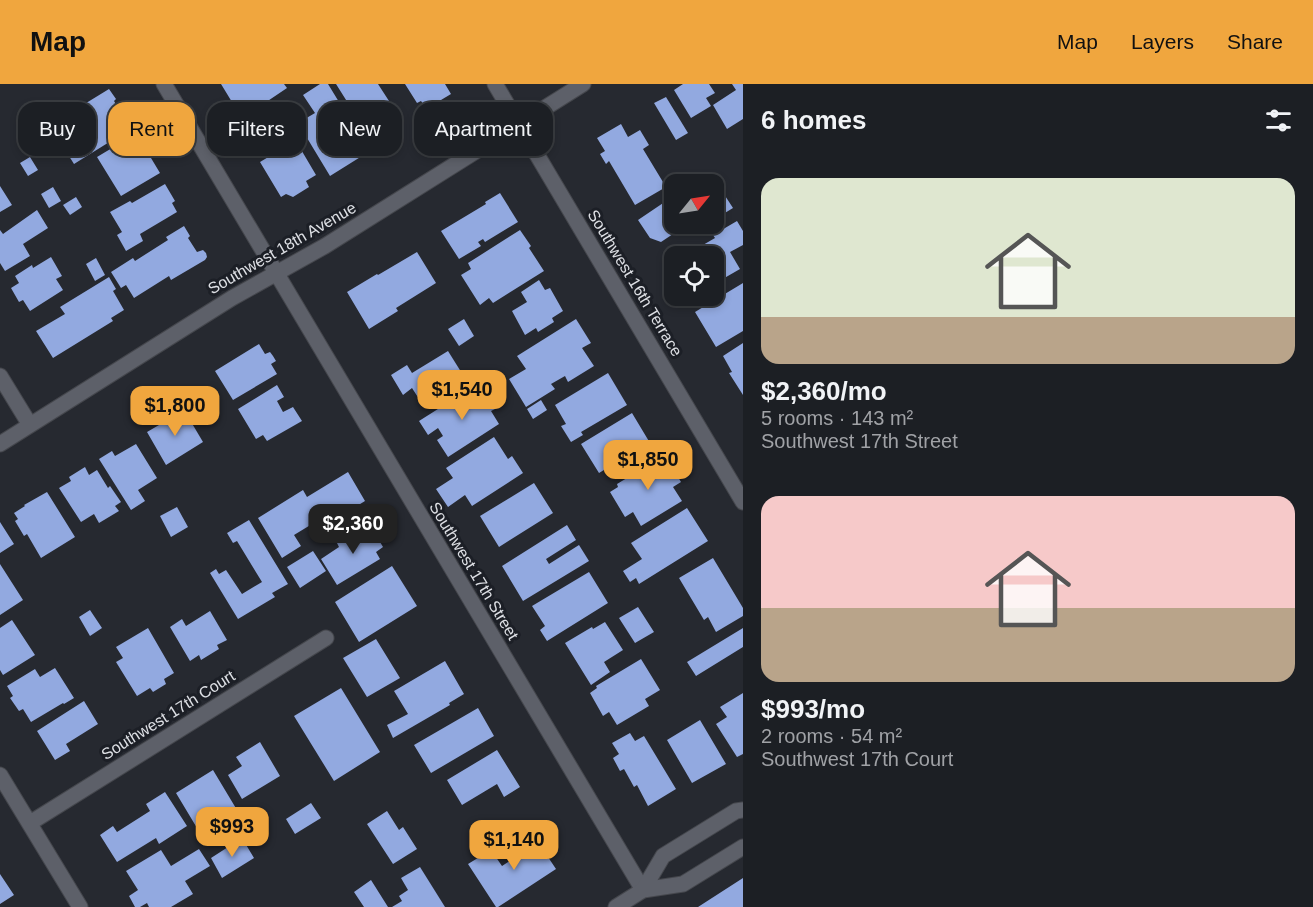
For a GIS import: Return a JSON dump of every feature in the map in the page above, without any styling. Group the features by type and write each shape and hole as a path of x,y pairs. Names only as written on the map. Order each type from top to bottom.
{"street":[{"name":"Southwest 17th Street","path":"164,84 643,890"},
{"name":"Southwest 16th Terrace","path":"495,84 506,102"},
{"name":"Southwest 18th Avenue","path":"553,103 583,84"},
{"name":"Southwest 18th Avenue","path":"0,444 232,298 325,246 469,156"},
{"name":"Southwest 16th Terrace","path":"537,156 743,502"},
{"path":"0,376 30,425"},
{"name":"Southwest 17th Court","path":"30,823 326,638"},
{"path":"0,775 80,907"},
{"path":"643,890 663,856 736,811 743,810"},
{"path":"616,907 643,890 683,885 743,847"}],"building":[{"path":"221,84 284,84 287,88 266,102 232,102"},
{"path":"320,84 328,84 339,102 318,102 318,156 362,156 330,176 306,136 306,118 315,113 303,95"},
{"path":"336,84 378,84 390,102 347,102"},
{"path":"405,84 445,84 451,94 440,102 416,102"},
{"path":"683,84 709,84 715,93 706,98 711,106 691,118 674,90"},
{"path":"732,84 743,84 743,119 727,129 713,105 736,90"},
{"path":"109,89 116,99 115,102 108,102 108,143 96,150 96,102 88,102"},
{"path":"666,97 688,133 676,140 654,103"},
{"path":"621,124 628,137 640,130 649,145 643,149 664,184 664,188 635,205 609,161 606,164 600,154 605,151 597,138"},
{"path":"108,150 108,156 150,156 160,173 121,196 97,157"},
{"path":"69,156 87,156 74,164"},
{"path":"270,156 305,156 316,175 306,181 309,187 293,197 286,194 281,197 260,162"},
{"path":"30,157 38,170 28,176 20,163"},
{"path":"165,184 175,201 172,203 177,212 140,234 143,241 126,251 117,235 122,232 110,212 130,201 132,203"},
{"path":"0,186 12,205 0,212"},
{"path":"53,187 61,201 49,208 41,194"},
{"path":"500,193 518,222 485,242 483,239 478,242 481,246 459,259 441,231"},
{"path":"724,194 733,208 724,214"},
{"path":"76,197 82,207 70,215 63,205"},
{"path":"664,202 664,234 673,234 661,242 650,238 638,220"},
{"path":"37,210 48,228 23,244 30,256 5,271 0,263 0,230 3,234"},
{"path":"737,221 743,231 743,245 730,252 740,269 724,278 724,246 701,246 715,238 715,234 724,234 724,229"},
{"path":"184,226 197,252 203,250 206,253 205,260 171,280 169,276 134,298 126,285 121,288 111,272 133,258 135,261 168,240 166,237"},
{"path":"520,230 544,271 493,303 489,298 480,305 461,275 471,269 468,263"},
{"path":"417,252 436,283 396,308 398,311 369,329 347,292"},
{"path":"51,257 62,276 56,279 63,290 30,311 23,300 19,302 11,288 19,283 15,276"},
{"path":"96,258 105,275 95,281 86,264"},
{"path":"109,277 116,289 113,291 124,310 111,318 113,321 53,358 36,331 65,314 60,307"},
{"path":"539,280 545,290 550,288 563,311 552,318 554,322 538,332 536,328 525,335 512,311 527,302 521,292"},
{"path":"743,283 743,331 716,347 695,312 705,306 724,306 724,294"},
{"path":"464,319 474,336 459,346 448,329"},
{"path":"576,319 591,343 582,348 594,366 568,382 565,376 551,384 555,389 526,407 509,379 526,369 517,356"},
{"path":"743,343 743,395 729,373 732,372 723,356"},
{"path":"259,344 265,354 270,352 276,361 271,364 277,374 233,400 215,371"},
{"path":"448,351 463,375 421,402 412,388 403,395 391,375 407,365 412,373"},
{"path":"608,373 627,405 581,432 583,435 571,442 561,426 566,424 555,405"},
{"path":"277,385 284,397 277,401 283,412 293,407 302,421 267,441 263,435 256,439 238,409"},
{"path":"485,388 497,408 491,411 499,424 448,457 437,440 443,436 438,428 428,435 419,421 468,390 471,396"},
{"path":"541,400 547,410 533,419 527,409"},
{"path":"184,410 203,442 166,465 147,432 159,425 158,422 165,417 172,413 174,416"},
{"path":"632,413 656,453 625,471 619,461 599,473 581,444"},
{"path":"494,437 508,459 512,456 523,473 472,506 465,495 448,507 436,489 453,478 446,468"},
{"path":"136,444 157,478 138,490 145,501 131,510 99,459 112,451 115,456"},
{"path":"665,455 681,482 673,487 682,501 641,526 633,512 625,517 610,492 618,487 617,484"},
{"path":"85,467 89,475 97,470 108,488 110,486 121,502 115,506 119,511 99,523 94,514 81,522 59,488 71,481 69,477"},
{"path":"348,472 365,501 326,525 322,518 294,535 301,546 282,558 258,518 303,490 307,497"},
{"path":"534,483 553,513 499,547 480,516"},
{"path":"47,492 75,537 41,558 27,534 24,536 15,521 18,519 14,513"},
{"path":"177,507 188,527 171,537 160,516"},
{"path":"687,508 708,541 639,584 636,578 630,582 623,571 642,559 631,543"},
{"path":"249,520 288,584 272,593 275,597 238,619 210,573 216,569 219,574 226,570 242,594 262,582 237,541 233,543 227,533"},
{"path":"0,522 14,544 0,553"},
{"path":"567,525 576,540 546,559 549,564 579,545 589,561 523,601 502,566"},
{"path":"361,528 366,535 373,530 383,547 376,552 380,559 337,585 321,559 339,547 337,543"},
{"path":"313,551 326,571 300,588 287,567"},
{"path":"713,558 743,608 743,616 716,632 708,617 704,620 679,578"},
{"path":"0,564 23,600 0,615"},
{"path":"392,566 417,606 359,642 335,602"},
{"path":"589,572 608,603 547,641 540,630 545,626 532,606"},
{"path":"638,607 654,632 635,643 619,618"},
{"path":"90,610 102,628 90,636 79,617"},
{"path":"210,611 227,640 217,645 219,649 201,660 199,655 190,661 170,627 182,619 186,626"},
{"path":"12,620 35,655 3,675 0,670 0,628"},
{"path":"605,622 623,650 604,662 610,672 591,685 565,643"},
{"path":"148,628 174,673 164,679 166,684 153,692 150,688 137,696 116,662 123,658 116,647"},
{"path":"743,628 743,647 696,676 687,662"},
{"path":"376,639 400,678 367,697 343,658"},
{"path":"641,659 660,690 645,699 649,706 617,725 609,712 603,716 590,693 597,688 596,686"},
{"path":"445,661 464,694 449,703 450,705 393,738 387,725 408,714 394,691"},
{"path":"55,668 74,698 31,722 23,709 19,711 10,698 13,696 7,686 35,669 40,677"},
{"path":"341,688 380,752 334,781 294,716"},
{"path":"743,693 743,754 737,757 716,724 727,717 720,707"},
{"path":"84,701 98,724 66,744 70,751 55,760 37,731"},
{"path":"478,708 494,736 431,773 414,745"},
{"path":"700,720 726,764 692,783 667,740"},
{"path":"630,733 635,741 644,736 676,789 648,806 637,785 634,787 624,769 620,771 613,758 619,754 612,743"},
{"path":"260,742 280,776 242,799 228,775 242,766 236,757"},
{"path":"497,750 520,787 504,797 497,784 462,805 447,780"},
{"path":"213,770 243,820 206,843 176,793"},
{"path":"165,792 187,826 159,844 156,838 117,862 100,835 113,826 117,832 150,811 146,804"},
{"path":"311,803 321,818 295,834 286,819"},
{"path":"387,811 399,830 403,827 417,849 393,864 367,824"},
{"path":"548,836 558,851 548,857 556,869 496,907 468,864 491,850 502,866"},
{"path":"242,838 254,858 222,878 211,858"},
{"path":"199,849 210,866 185,881 193,894 171,907 149,907 147,903 135,907 129,896 138,890 126,871 161,850 171,866"},
{"path":"420,867 445,907 392,907 402,901 399,896 408,890 401,878"},
{"path":"0,874 14,895 0,904"},
{"path":"743,878 743,907 698,907"},
{"path":"371,880 388,907 364,907 354,892"}]}
